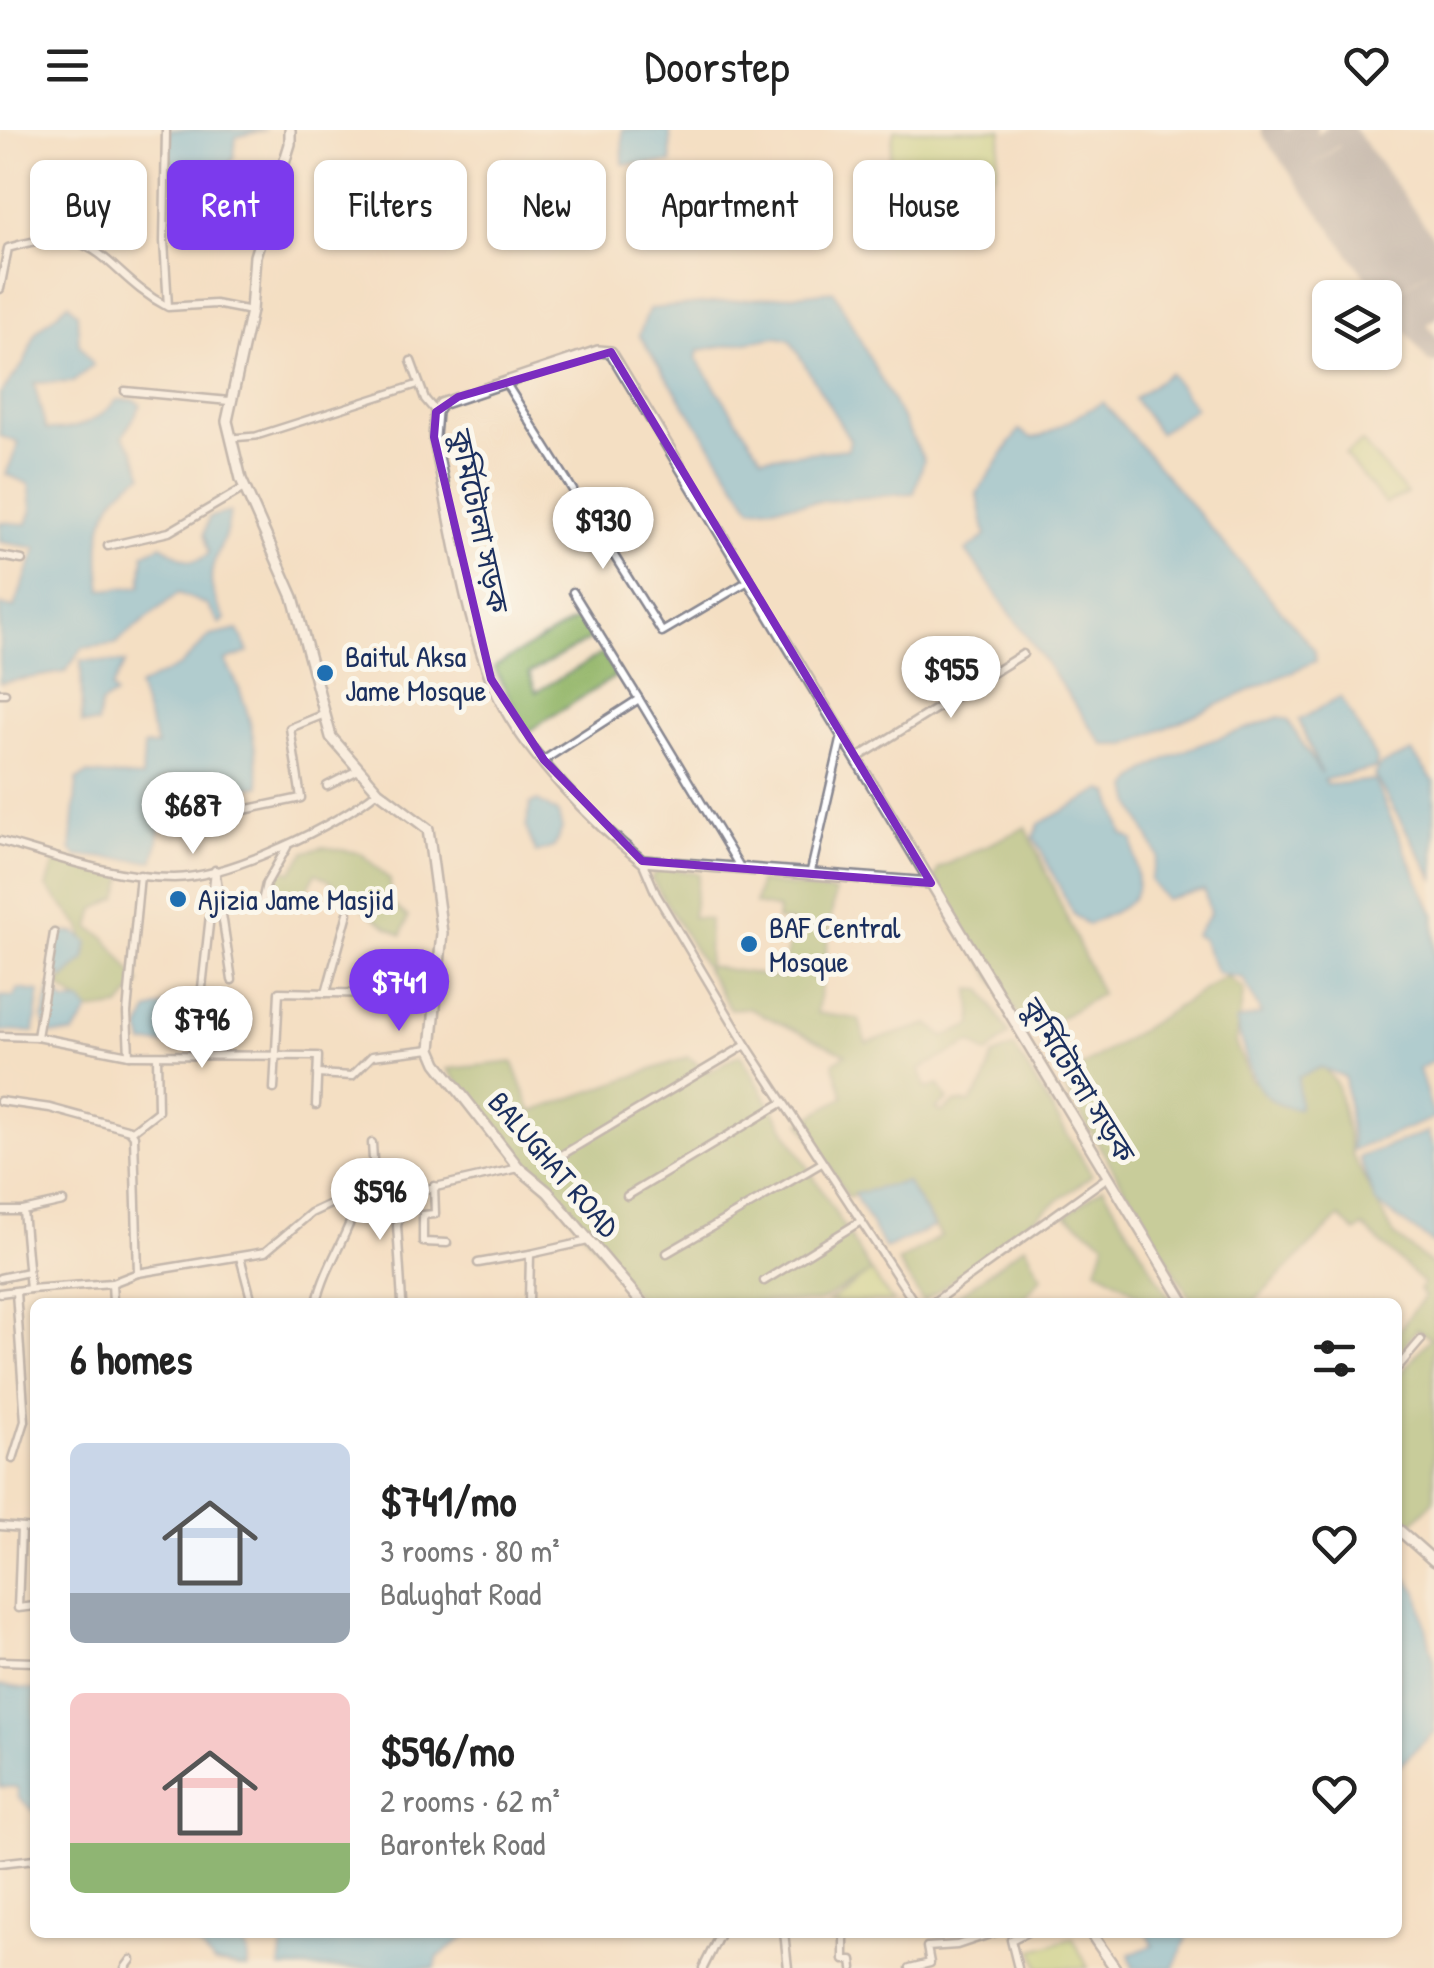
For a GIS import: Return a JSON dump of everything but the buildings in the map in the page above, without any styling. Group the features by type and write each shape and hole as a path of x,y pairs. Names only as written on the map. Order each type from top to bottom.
{"street":[{"path":"166,130 164,241 168,307"},
{"path":"290,130 290,144 255,256 251,311 229,400 231,438 246,487 282,568 331,736 358,770 419,820 429,834 442,933 431,1049 372,1056 352,1076 317,1074"},
{"path":"0,289 4,247 50,236 73,240 114,262 153,299 168,307 215,304 251,311"},
{"name":"কুর্মিটোলা সড়ক","path":"642,862 544,760 506,710 487,666 434,437 436,412 450,400 598,351 611,352 751,579 1182,1298"},
{"path":"412,361 419,384 436,412"},
{"path":"504,381 662,632 751,579"},
{"path":"231,438 256,436 419,384"},
{"path":"124,390 229,400"},
{"path":"108,546 169,532 246,487"},
{"path":"0,556 22,560"},
{"path":"574,592 740,867"},
{"path":"859,757 1023,654"},
{"path":"544,760 639,699"},
{"path":"239,811 300,798 290,728 324,714"},
{"path":"812,872 843,731"},
{"path":"327,786 358,770"},
{"path":"0,841 140,874 186,877 288,846 349,815 378,790"},
{"path":"284,907 262,902 266,884 288,846"},
{"path":"911,1298 820,1164 746,1045 656,894 642,862 931,884"},
{"path":"215,868 232,980"},
{"path":"200,1006 215,868"},
{"path":"129,1055 127,1013 140,874"},
{"path":"326,993 348,913"},
{"path":"38,1038 54,933"},
{"path":"274,1089 280,992 435,995"},
{"path":"0,1036 38,1038 129,1055 318,1056 316,1106"},
{"path":"545,1165 746,1045"},
{"name":"BALUGHAT ROAD","path":"431,1049 450,1084 519,1168 548,1192 638,1298"},
{"path":"131,1132 158,1111 157,1056"},
{"path":"0,1100 50,1108 131,1132"},
{"path":"627,1196 782,1103"},
{"path":"131,1132 138,1274"},
{"path":"372,1142 375,1194"},
{"path":"667,1253 820,1164"},
{"path":"0,1293 112,1283 138,1274 265,1252 311,1213 360,1194 409,1191 519,1168"},
{"path":"940,1298 1109,1176"},
{"path":"434,1186 435,1214 423,1214 423,1242 447,1243"},
{"path":"402,1298 398,1225 409,1191"},
{"path":"318,1298 328,1264 354,1216 360,1194"},
{"path":"0,1210 62,1202"},
{"path":"23,1210 30,1289"},
{"path":"764,1282 861,1220"},
{"path":"478,1263 590,1240"},
{"path":"529,1298 530,1254"},
{"path":"240,1257 251,1298"},
{"path":"0,1278 28,1272"},
{"path":"112,1283 113,1298"},
{"path":"13,1459 25,1421 16,1292"},
{"path":"1402,1362 1421,1340"},
{"path":"0,1526 30,1529"},
{"path":"21,1528 18,1608 30,1607"},
{"path":"1402,1533 1434,1561"},
{"path":"0,1661 30,1662"},
{"path":"0,1862 30,1859"},
{"path":"703,1968 718,1938"},
{"path":"785,1938 788,1968"},
{"path":"844,1938 844,1960 852,1960 852,1968"},
{"path":"910,1968 930,1963 927,1947 957,1946 979,1938"},
{"path":"1014,1938 1011,1940 1015,1967"},
{"path":"1094,1938 1114,1968"},
{"path":"125,1968 132,1960"}],"highlighted area":[{"path":"611,352 931,883 642,861 625,848 544,760 491,679 434,437 436,412 458,397"}],"green space":[{"path":"894,130 1002,130 995,173 995,160 889,160"},
{"path":"1362,442 1407,494 1385,504 1345,455"},
{"path":"581,617 592,638 529,673 536,692 603,653 616,676 527,732 494,667"},
{"path":"1026,827 1101,994 1032,1034 993,979 934,878 939,868"},
{"path":"323,847 361,853 390,880 391,903 408,917 402,935 316,873 303,898 291,893 273,895 278,868 291,872 305,852"},
{"path":"56,858 125,874 118,898 95,909 90,928 105,937 140,983 120,1007 89,1011 58,985 87,953 81,927 47,887"},
{"path":"661,866 699,874 692,917 709,919 708,966 781,978 794,923 777,920 778,909 755,904 759,882 835,892 817,1013 859,1019 866,1043 929,1024 944,1037 973,1025 970,989 983,990 1009,1034 987,1054 971,1043 920,1069 926,1089 939,1085 948,1100 936,1109 942,1112 956,1102 970,1103 984,1084 993,1056 1014,1047 1092,1175 928,1298 920,1298 898,1262 941,1236 906,1182 848,1197 801,1122 844,1097 833,1063 846,1054 748,1008 730,1009 651,878"},
{"path":"1226,976 1244,990 1235,1043 1251,1080 1287,1094 1288,1067 1320,1062 1337,1085 1352,1155 1394,1235 1434,1267 1434,1500 1412,1524 1402,1516 1402,1372 1430,1338 1417,1329 1402,1349 1402,1326 1425,1296 1419,1290 1424,1284 1363,1226 1356,1232 1339,1217 1258,1298 1191,1298 1065,1089 1067,1076"},
{"path":"740,1054 871,1272 825,1298 639,1298 447,1069 513,1062 532,1112 688,1057 709,1072"},
{"path":"1103,1187 1170,1298 1144,1298 1097,1268 1105,1242 1066,1215"},
{"path":"1025,1245 1042,1277 1024,1298 955,1298"},
{"path":"871,1272 890,1298 833,1298"},
{"path":"1073,1938 1088,1968 1039,1968 1033,1950"}],"water":[{"path":"169,130 266,130 236,137 232,160 170,160"},
{"path":"622,130 670,130 671,160 626,160 623,164"},
{"path":"834,291 924,460 914,493 752,508 639,335 649,309","holes":["777,337 790,340 850,440 848,449 762,457 696,358 699,350"]},
{"path":"68,303 77,313 79,344 93,365 73,382 34,383 46,430 85,424 117,400 134,400 141,405 123,436 134,450 143,475 116,497 103,524 99,556 102,590 141,586 144,553 162,545 191,561 203,558 209,553 204,534 209,517 230,512 211,573 216,601 225,619 220,624 207,605 178,593 115,644 83,648 65,672 0,683 0,605 14,608 37,548 0,542 0,522 27,524 32,509 29,484 6,474 19,443 0,436 0,394 25,362 36,332"},
{"path":"1169,373 1195,408 1159,433 1134,399"},
{"path":"1103,402 1314,649 1316,661 1127,745 1104,745 966,551 986,536 977,493 1019,430 1032,438 1042,436"},
{"path":"238,630 249,652 225,661 250,721 260,786 223,791 194,779 165,778 159,783 168,793 154,861 76,856 71,850 77,779 88,774 142,778 144,746 157,746 138,687 181,665 210,636"},
{"path":"81,660 125,663 111,689 115,695 101,704 97,724 82,724"},
{"path":"1341,697 1377,760 1376,768 1323,780 1327,785 1374,780 1434,915 1434,1060 1419,1069 1434,1118 1353,1150 1345,1077 1321,1067 1298,1077 1299,1108 1283,1106 1261,1090 1248,1064 1236,1021 1261,1014 1243,978 1217,973 1202,939 1195,935 1210,914 1204,890 1165,899 1150,880 1158,856 1129,788 1155,765 1175,755 1279,717 1288,720 1321,774 1299,720"},
{"path":"1412,752 1434,782 1434,878 1374,775 1381,765"},
{"path":"1103,790 1110,793 1123,834 1133,840 1137,887 1120,909 1088,925 1074,915 1034,837 1039,824"},
{"path":"538,801 558,813 562,829 554,847 536,853 526,828 530,804"},
{"path":"60,932 76,933 88,942 85,959 64,978 52,973"},
{"path":"51,987 64,1002 82,1002 89,1011 74,1034 49,1034 43,1019"},
{"path":"18,989 40,992 34,1032 0,1031 0,996 14,997"},
{"path":"169,1004 185,1018 201,1017 224,1027 213,1045 144,1044 140,1030 148,1011"},
{"path":"1427,1132 1434,1150 1434,1244 1376,1203 1359,1157"},
{"path":"906,1182 934,1227 885,1249 854,1194"},
{"path":"1402,1572 1418,1592 1434,1662 1434,1732 1402,1763"},
{"path":"0,1685 30,1689 30,1808 19,1798 17,1787 0,1787"},
{"path":"191,1938 240,1938 248,1953 248,1968 214,1963"},
{"path":"283,1938 463,1938 438,1957 435,1968 280,1968"},
{"path":"1150,1938 1187,1938 1174,1968 1133,1968 1129,1954 1153,1946"}],"taxiway":[{"path":"1272,130 1434,352"},
{"path":"1280,142 1288,143 1306,130"},
{"path":"1342,130 1434,255"},
{"path":"1292,157 1302,159 1336,134 1345,135"},
{"path":"1305,176 1315,177 1349,153 1358,152"},
{"path":"1318,193 1329,194 1362,170 1366,162"},
{"path":"1332,213 1384,187"},
{"path":"1344,229 1397,205"},
{"path":"1357,247 1409,222"},
{"path":"1370,264 1380,265 1414,240 1423,240"},
{"path":"1392,280 1434,258"},
{"path":"1402,300 1434,280"},
{"path":"1409,318 1418,318 1434,306"}],"place":[{"name":"Baitul Aksa Jame Mosque","path":"325,673"},
{"name":"Ajizia Jame Masjid","path":"178,899"},
{"name":"BAF Central Mosque","path":"749,944"}]}
